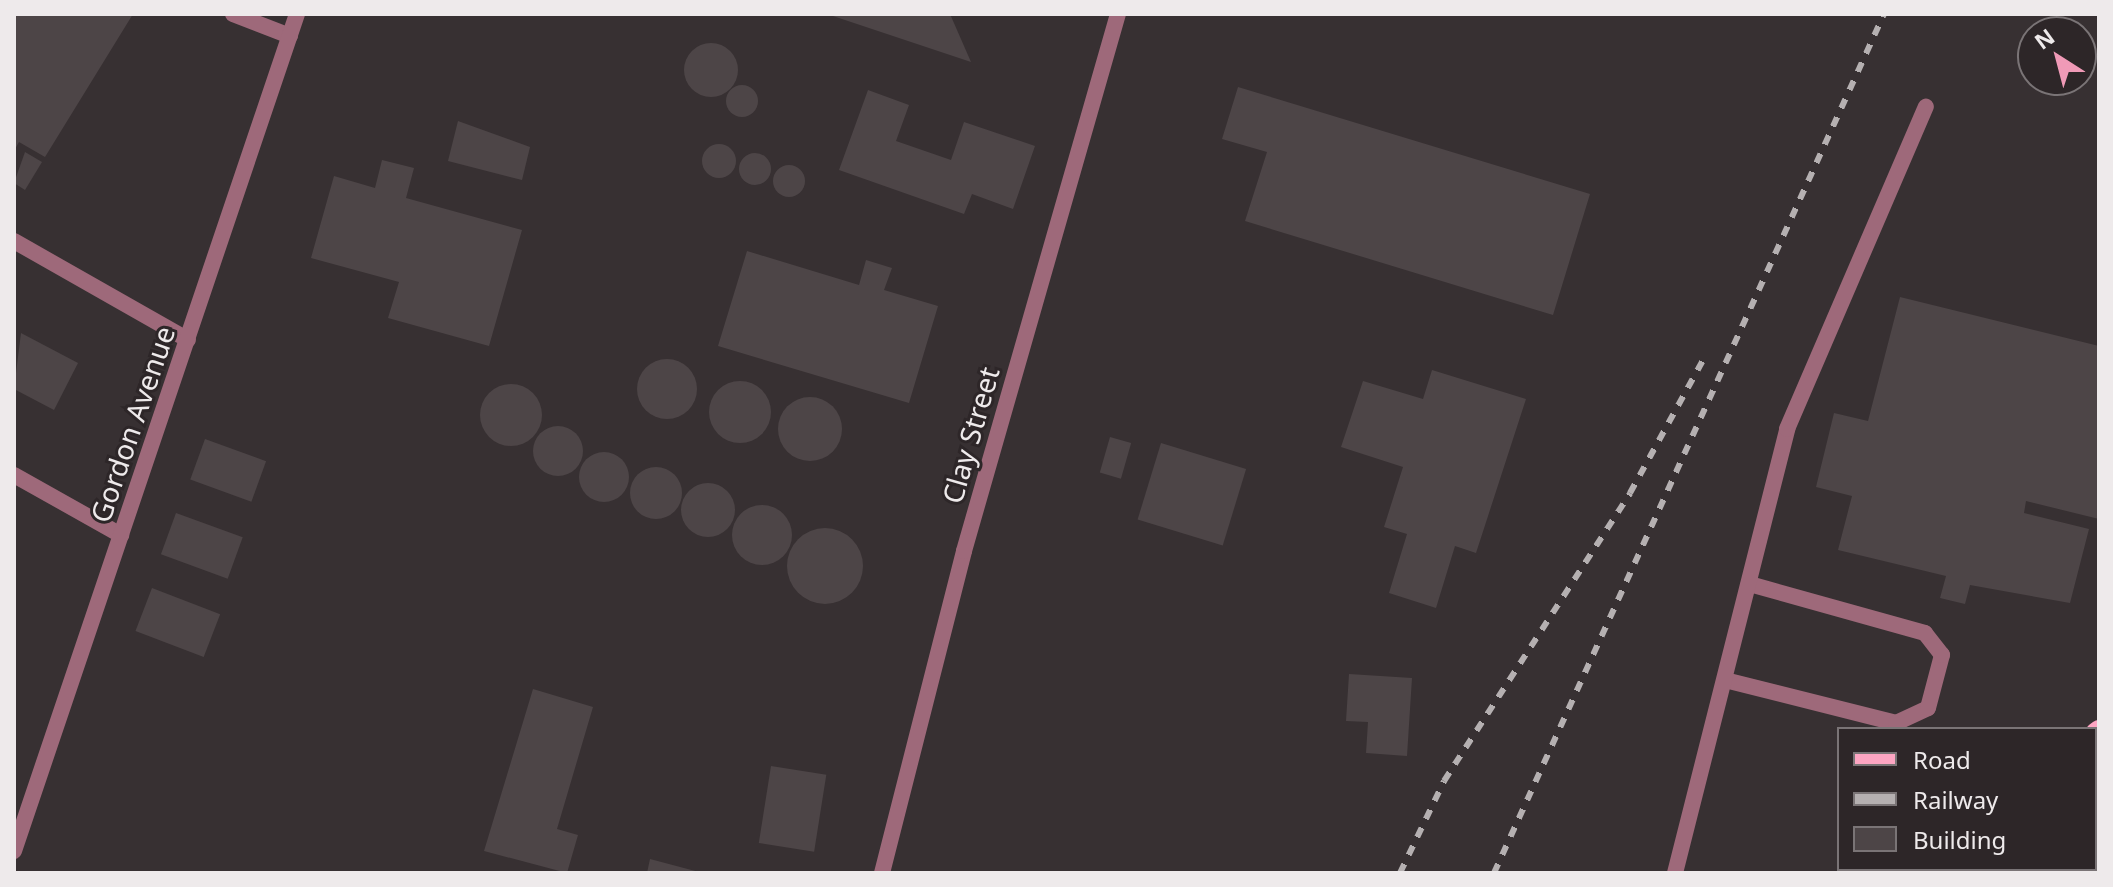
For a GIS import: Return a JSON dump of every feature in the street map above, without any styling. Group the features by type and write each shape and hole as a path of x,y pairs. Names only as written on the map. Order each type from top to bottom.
{"street":[{"path":"233,14 290,36"},
{"name":"Gordon Avenue","path":"14,851 297,14"},
{"name":"Clay Street","path":"882,873 964,551 1118,14"},
{"path":"1675,873 1787,429 1926,107"},
{"path":"14,241 188,340"},
{"path":"14,475 121,535"},
{"path":"1725,680 1896,723 1928,708 1942,655 1925,633 1749,584"}],"building":[{"path":"14,14 133,14 45,157 19,142 14,151"},
{"path":"830,14 950,14 971,62 830,15"},
{"path":"711,43 730,51 738,70 730,89 711,97 692,89 684,70 692,51"},
{"path":"742,85 753,90 758,101 753,112 742,117 731,112 726,101 731,90"},
{"path":"1238,87 1590,194 1553,315 1245,221 1267,152 1222,139"},
{"path":"868,90 909,105 896,141 951,160 964,122 1035,146 1013,209 972,194 964,214 839,170"},
{"path":"458,121 530,147 522,180 448,161"},
{"path":"719,144 731,149 736,161 731,173 719,178 707,173 702,161 707,149"},
{"path":"25,152 42,162 25,190 14,183"},
{"path":"755,153 766,158 771,169 766,180 755,185 744,180 739,169 744,158"},
{"path":"382,160 414,168 406,198 522,230 489,346 388,318 399,282 311,258 334,176 375,188"},
{"path":"789,165 801,169 805,181 801,193 789,197 777,193 773,181 777,169"},
{"path":"747,251 859,285 866,260 892,268 884,290 938,306 909,403 718,346"},
{"path":"1900,297 2099,346 2099,519 2026,501 2024,513 2089,529 2070,603 1970,585 1965,604 1940,598 1946,576 1838,550 1852,496 1816,487 1834,413 1868,421"},
{"path":"21,333 78,363 54,410 14,389"},
{"path":"667,359 678,361 688,368 695,378 695,400 688,410 678,417 667,419 656,417 646,410 639,400 637,389 639,378 646,368 656,361"},
{"path":"1432,370 1526,399 1476,553 1455,546 1436,608 1389,593 1407,534 1384,527 1403,467 1341,447 1363,381 1423,399"},
{"path":"734,381 746,381 762,390 769,400 769,424 762,434 746,443 734,443 714,429 709,418 709,406 723,386"},
{"path":"511,384 533,393 542,415 533,437 511,446 489,437 480,415 489,393"},
{"path":"810,397 833,406 842,429 833,452 810,461 787,452 778,429 787,406"},
{"path":"558,426 576,433 583,451 576,469 558,476 540,469 533,451 540,433"},
{"path":"1110,437 1131,443 1121,479 1100,473"},
{"path":"205,439 266,461 251,502 190,479"},
{"path":"1161,443 1246,469 1223,546 1138,520"},
{"path":"594,453 614,453 628,467 628,487 614,501 594,501 580,487 580,467"},
{"path":"656,467 674,475 682,493 674,511 656,519 638,511 630,493 638,475"},
{"path":"708,483 727,491 735,510 727,529 708,537 689,529 681,510 689,491"},
{"path":"762,505 784,513 792,535 784,557 762,565 740,557 732,535 740,513"},
{"path":"176,513 243,537 228,579 161,554"},
{"path":"818,528 832,528 846,534 857,545 863,566 860,581 852,593 832,604 818,604 804,598 793,587 787,573 787,559 793,545 804,534"},
{"path":"152,588 220,614 204,657 136,631"},
{"path":"1349,674 1412,678 1407,756 1366,753 1368,722 1346,721"},
{"path":"533,689 593,707 557,829 578,835 567,873 484,851"},
{"path":"771,766 826,775 814,852 759,843"},
{"path":"650,859 699,872 699,873 647,873"}],"railway":[{"path":"1494,873 1884,14"},
{"path":"1400,873 1444,781 1630,493 1703,360"}]}
